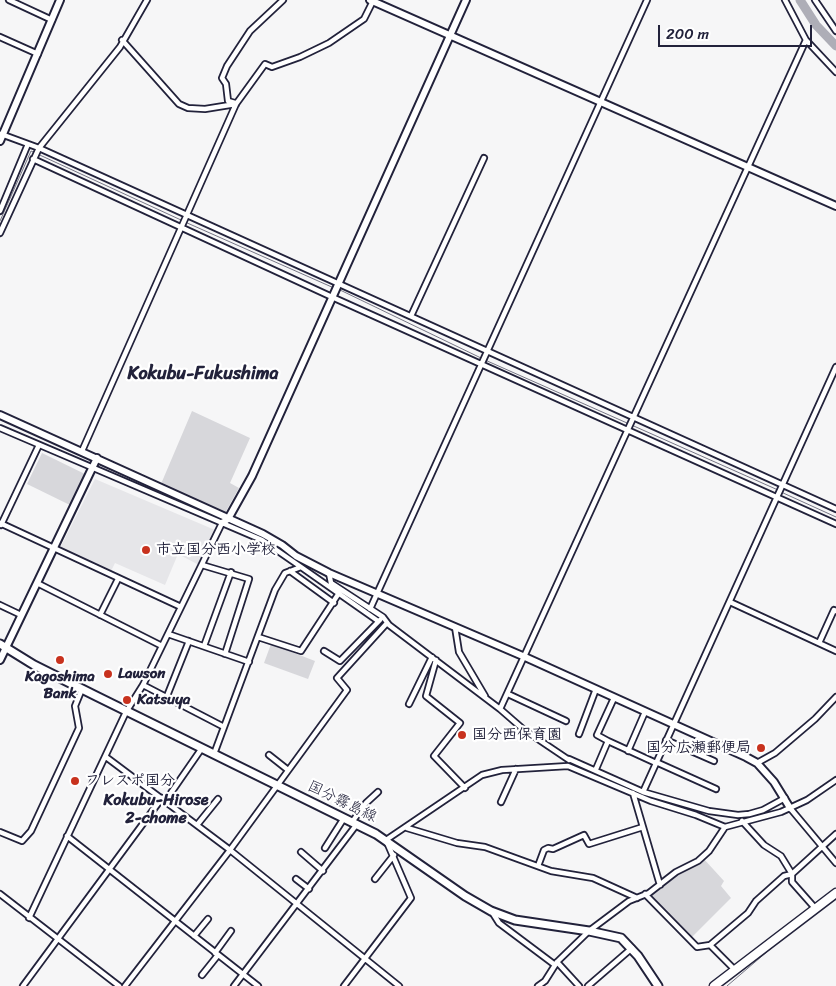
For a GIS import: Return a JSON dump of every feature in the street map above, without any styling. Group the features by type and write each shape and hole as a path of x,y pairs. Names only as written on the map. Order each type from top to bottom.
{"highway":[{"path":"714,986 836,893"}],"main road":[{"name":"国分霧島線","path":"3,646 126,712 355,823 386,840 465,896 491,911 528,923 614,935 632,948 658,986"}],"street":[{"path":"9,0 52,20"},
{"path":"60,0 1,136 38,148 836,509"},
{"path":"0,233 38,148 120,47 122,40 147,0"},
{"path":"236,104 228,101 226,84 222,78 224,71 250,31 283,0"},
{"path":"29,918 126,712 143,685 225,521 252,476 466,0"},
{"path":"370,609 646,0"},
{"path":"785,0 806,40 836,72"},
{"path":"815,0 836,31"},
{"path":"82,451 236,104 264,64 272,67 300,57 329,43 364,19 372,1 836,206"},
{"path":"0,37 38,54"},
{"path":"122,40 179,104 188,108 205,109 236,104"},
{"path":"500,709 806,40"},
{"path":"0,211 28,144"},
{"path":"411,316 484,158"},
{"path":"33,159 333,296 630,428 836,524"},
{"path":"643,792 836,367"},
{"path":"0,415 97,458 225,521"},
{"path":"0,428 93,468 225,521 263,534 282,545 301,566 383,617 387,623 500,709 522,730 569,759 596,769 643,792 709,811 738,815 749,814 763,810 785,798"},
{"path":"39,445 0,524 53,550 181,607"},
{"path":"0,660 3,646 37,583 97,458"},
{"path":"294,558 525,657 757,763 785,798 790,808 836,863"},
{"path":"202,565 231,572 249,579 225,654"},
{"path":"214,754 275,590 285,573 301,566"},
{"path":"290,571 334,603"},
{"path":"204,646 231,572"},
{"path":"329,573 330,585 378,621"},
{"path":"100,615 118,579"},
{"path":"37,583 162,646"},
{"path":"258,637 301,651 339,593"},
{"path":"730,602 836,651"},
{"path":"0,605 21,615"},
{"path":"820,643 834,610 836,611"},
{"path":"324,651 340,662 383,617"},
{"path":"125,986 230,850 347,690 337,678 387,623"},
{"path":"455,627 459,652 480,690 489,701"},
{"path":"168,634 248,662"},
{"path":"167,696 189,641"},
{"path":"409,704 434,659"},
{"path":"434,659 426,696 460,723 434,756 465,788"},
{"path":"143,685 224,727"},
{"path":"0,832 22,841 31,831 78,728 75,706 82,689"},
{"path":"579,734 596,690"},
{"path":"508,694 566,721"},
{"path":"757,763 775,753 815,720 836,697"},
{"path":"614,698 597,735 716,789"},
{"path":"628,750 645,712"},
{"path":"666,740 714,761"},
{"path":"596,769 608,741"},
{"path":"162,798 166,801 202,748"},
{"path":"106,756 230,850 399,986"},
{"path":"269,756 288,770"},
{"path":"568,766 569,759"},
{"path":"344,986 411,898 386,840 407,828 482,775 516,769 568,766 633,793 725,827"},
{"path":"501,802 516,769"},
{"path":"538,986 556,963 589,931 637,898 660,885 676,872 704,856 725,827 781,812 818,794 836,780"},
{"path":"234,986 323,871 366,803 378,792"},
{"path":"633,793 660,885"},
{"path":"23,986 57,937 162,798"},
{"path":"197,825 218,799"},
{"path":"325,848 344,818"},
{"path":"742,821 764,845 781,856 792,874 792,882 815,908"},
{"path":"538,866 544,850 548,848 553,849 584,835 589,844 643,827"},
{"path":"407,828 457,843 485,847 551,870 593,878 637,898"},
{"path":"645,894 697,947 710,945 748,913 756,901 784,876 792,874 836,834"},
{"path":"68,836 258,986"},
{"path":"301,852 323,871"},
{"path":"375,879 394,855"},
{"path":"296,879 309,889"},
{"path":"0,894 118,986"},
{"path":"491,911 499,923 556,963 579,986"},
{"path":"194,936 208,919"},
{"path":"202,975 231,931"},
{"path":"710,945 736,971"},
{"path":"588,986 632,948"}],"shaded area":[{"path":"192,411 250,438 230,483 239,488 225,513 161,484"},
{"path":"42,453 89,476 74,507 27,484"},
{"path":"95,479 215,530 199,565 178,554 165,585 115,563 110,573 60,548"},
{"path":"271,644 315,661 308,679 264,663"},
{"path":"703,858 724,881 721,886 731,898 691,938 649,896"}],"waterway":[{"path":"800,0 816,25 836,46"},
{"path":"0,221 31,151 181,220"},
{"path":"185,222 334,288"},
{"path":"338,289 481,358"},
{"path":"485,360 778,490"},
{"path":"781,492 836,517"},
{"path":"727,986 789,933"}],"place":[{"name":"市立国分西小学校","path":"146,550"},
{"name":"Kagoshima Bank","path":"60,660"},
{"name":"Lawson","path":"108,674"},
{"name":"Katsuya","path":"127,700"},
{"name":"国分西保育園","path":"462,735"},
{"name":"国分広瀬郵便局","path":"761,748"},
{"name":"フレスポ国分","path":"75,781"}],"district":[{"name":"Kokubu-Fukushima","path":"203,374"},
{"name":"Kokubu-Hirose 2-chome","path":"156,810"}]}
